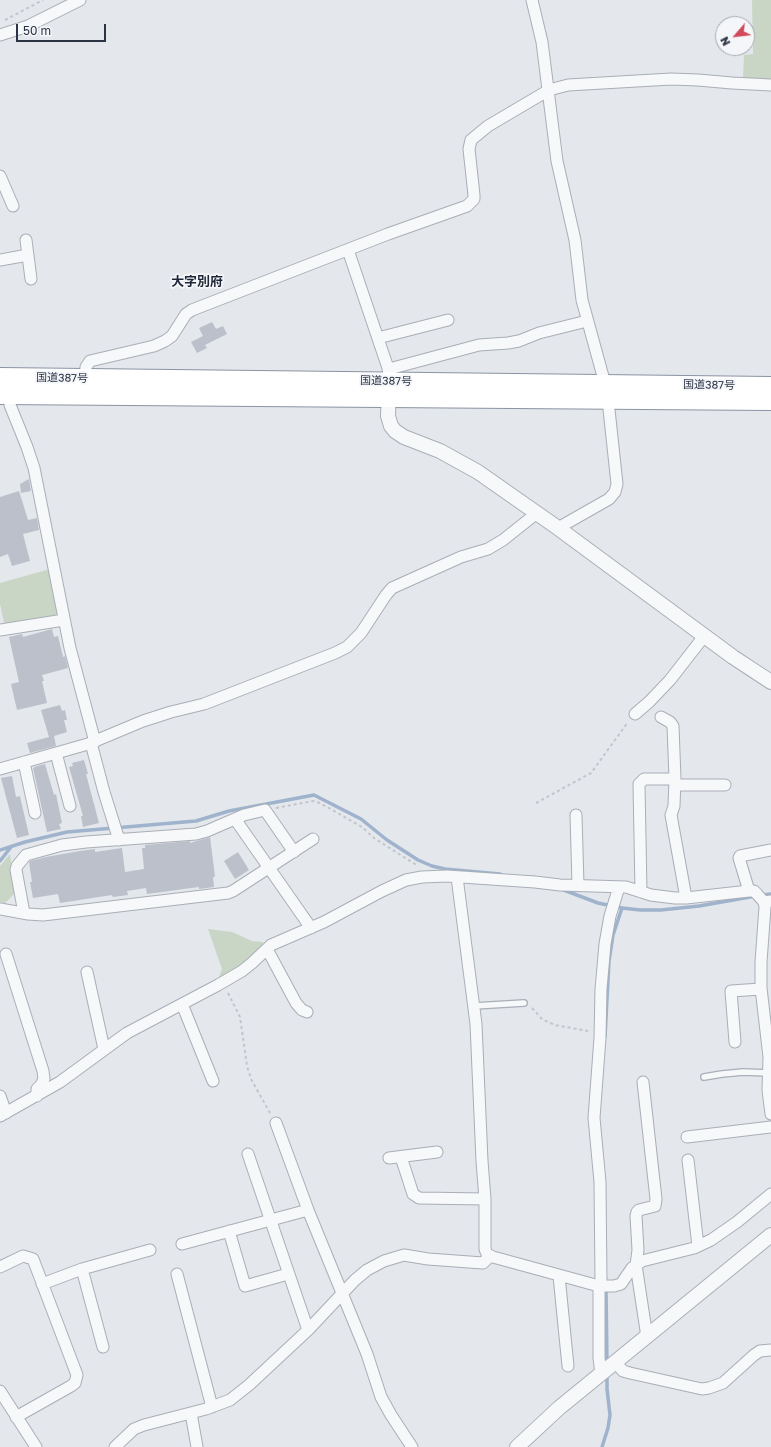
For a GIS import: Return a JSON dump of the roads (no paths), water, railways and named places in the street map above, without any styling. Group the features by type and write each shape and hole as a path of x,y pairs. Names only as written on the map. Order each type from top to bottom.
{"highway":[{"name":"国道387号","path":"0,377 389,383 607,392 771,401"},
{"name":"国道387号","path":"5,395 389,383"},
{"name":"国道387号","path":"607,392 771,386"}],"street":[{"path":"0,36 28,26 80,0"},
{"path":"532,0 540,26 559,173 575,240 581,293 587,321 607,392 617,488 609,499 558,528"},
{"path":"86,378 86,367 90,362 154,346 165,341 172,336 186,314 192,310 393,232 462,208 471,203 474,199 474,195 469,149 471,140 488,126 549,90 568,85 671,79 698,80 732,84 771,84"},
{"path":"0,176 13,206"},
{"path":"26,240 31,279"},
{"path":"348,250 378,338 389,383 388,416 391,426 395,431 404,437 440,451 468,465 558,528 749,668 771,682"},
{"path":"0,260 28,255"},
{"path":"378,338 448,320"},
{"path":"389,383 479,345 519,341 540,332 587,321"},
{"path":"5,395 28,447 34,468 64,620 108,807 119,840"},
{"path":"0,769 56,754 93,742 143,721 204,704 342,650 352,643 361,633 390,589 461,557 488,549 503,540 537,513"},
{"path":"0,630 64,620"},
{"path":"635,714 670,680 705,635"},
{"path":"660,717 670,722 673,726 675,782 672,816 686,898"},
{"path":"56,754 70,806"},
{"path":"24,762 35,813"},
{"path":"641,892 640,784 644,779 724,785"},
{"path":"24,913 16,870 17,866 24,856 28,854 62,845 196,834 207,831 244,815 265,810 294,852"},
{"path":"576,815 578,885"},
{"path":"235,819 311,928"},
{"path":"0,909 24,913 43,914 220,895 233,891 313,839"},
{"path":"748,891 739,858 740,856 771,850"},
{"path":"457,877 477,1030 485,1199 485,1249 487,1254 559,1276 606,1286 621,1284 636,1264 698,1246 711,1240 732,1226 771,1194"},
{"path":"0,1096 3,1114 60,1082 127,1033 248,967 267,949 277,942 333,918 382,891 414,878 457,877 560,885 630,888 660,897 686,898 754,891 768,902 765,911 761,962 761,989 770,1053 768,1090 771,1114"},
{"path":"606,1286 601,1281 600,1182 594,1118 605,944 610,916 619,887"},
{"path":"267,949 296,1003 302,1010 307,1012"},
{"path":"6,954 43,1071 44,1079 37,1089 37,1096"},
{"path":"87,972 104,1049"},
{"path":"735,1042 731,991 761,989"},
{"path":"182,1004 212,1081"},
{"path":"643,1082 656,1204 651,1208 639,1210 636,1213 638,1250 636,1264 647,1337"},
{"path":"276,1123 341,1294 367,1354 381,1397 412,1447"},
{"path":"687,1137 771,1127"},
{"path":"389,1158 437,1152"},
{"path":"248,1154 308,1330"},
{"path":"401,1157 413,1194 419,1198 485,1199"},
{"path":"688,1160 698,1246"},
{"path":"182,1244 308,1210"},
{"path":"229,1231 245,1286 288,1274"},
{"path":"517,1447 549,1417 610,1366 771,1235"},
{"path":"42,1284 82,1269 150,1250"},
{"path":"115,1447 134,1429 212,1407 230,1400 249,1385 308,1330 354,1280 384,1260 398,1255 411,1255 428,1259 478,1263 486,1261 490,1256"},
{"path":"0,1267 23,1256 30,1257 32,1259 76,1370 76,1380 71,1386 16,1417"},
{"path":"82,1269 103,1347"},
{"path":"177,1274 212,1407"},
{"path":"559,1276 568,1366"},
{"path":"606,1286 599,1358 610,1366 630,1373 702,1389 709,1388 723,1382 760,1351 771,1350"},
{"path":"0,1391 36,1447"},
{"path":"191,1413 197,1447"}],"lane":[{"path":"474,1006 524,1003"},
{"path":"704,1077 743,1072 769,1073"}],"waterway":[{"path":"0,850 25,842 67,832 196,821 229,811 314,795 361,819 387,840 418,860 432,866 445,869 500,874"},
{"path":"0,861 11,847"},
{"path":"561,889 598,903 640,910 661,910 699,906 756,896"},
{"path":"762,895 771,894"},
{"path":"605,1037 609,961 613,935 622,908"},
{"path":"606,1287 607,1365"},
{"path":"602,1447 608,1428 610,1415 607,1375"}],"district":[{"name":"大字別府","path":"197,282"}]}
